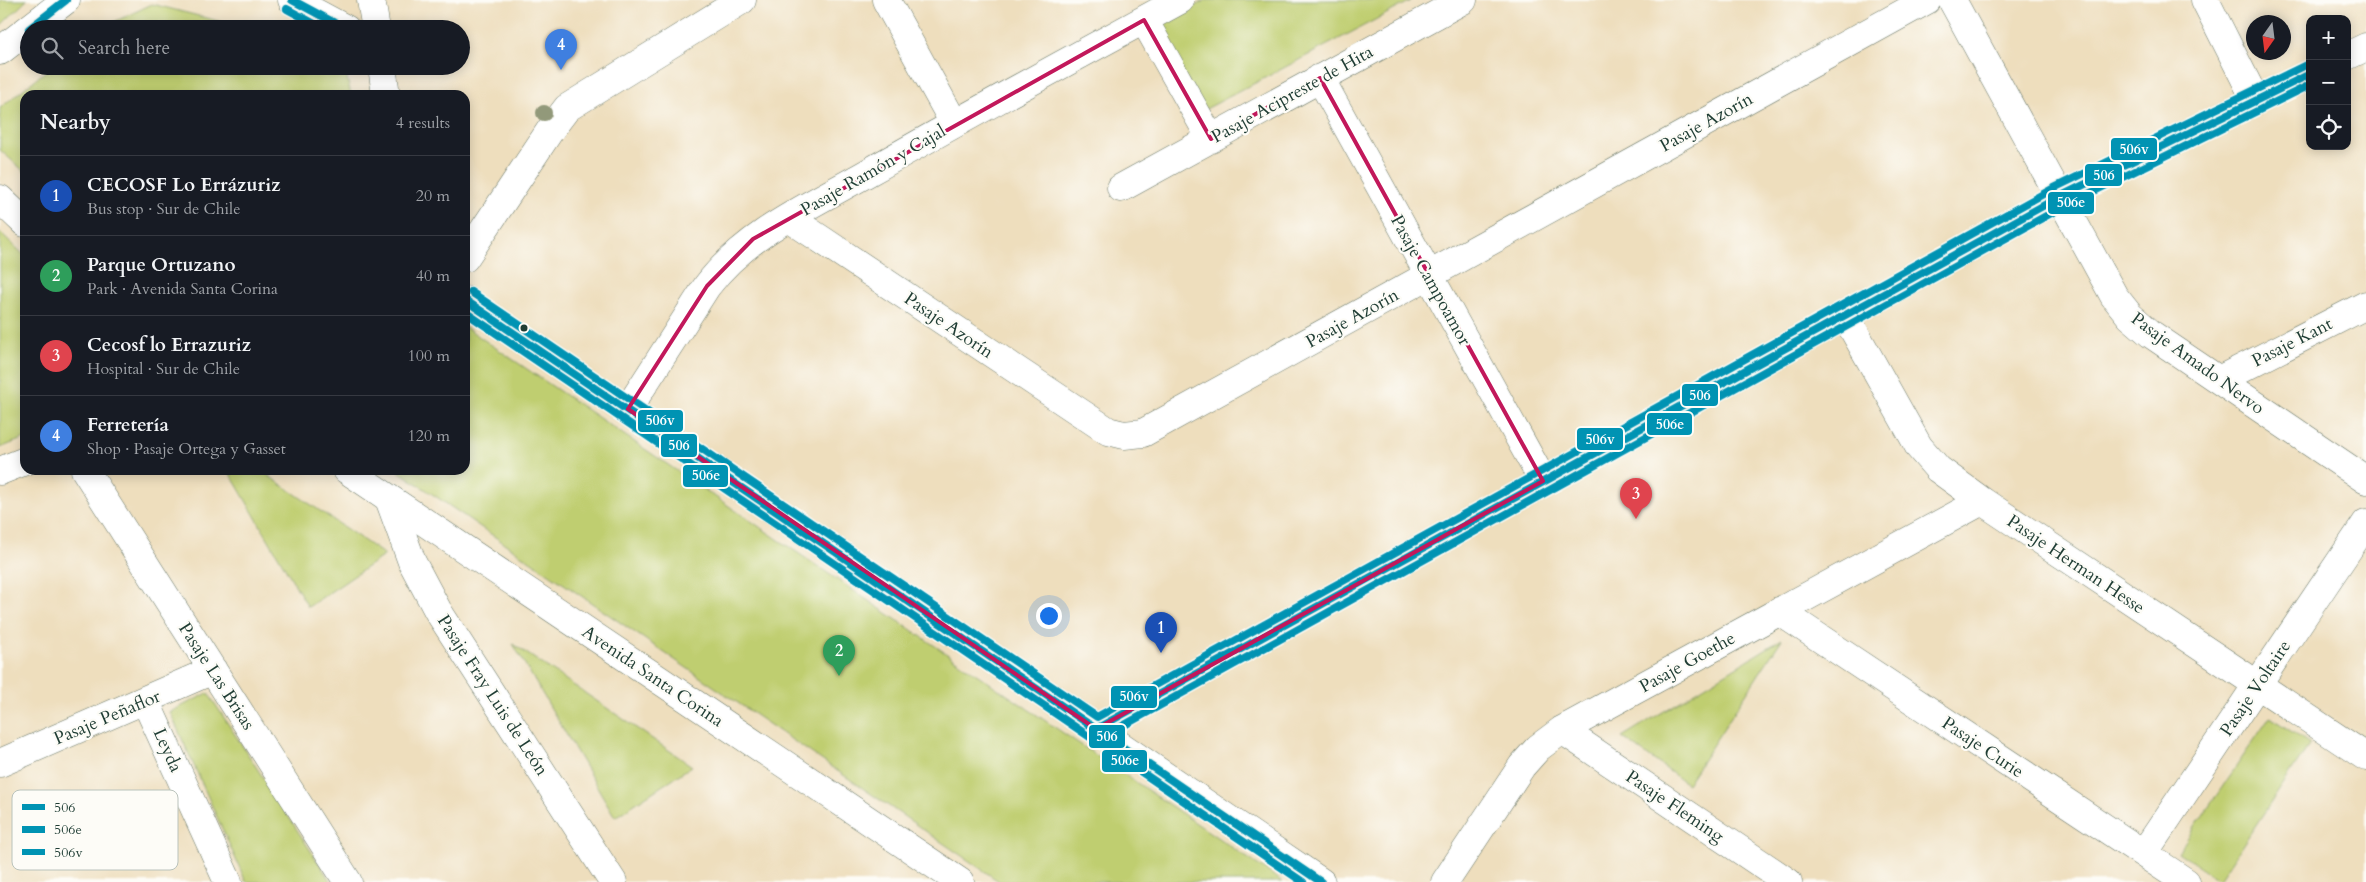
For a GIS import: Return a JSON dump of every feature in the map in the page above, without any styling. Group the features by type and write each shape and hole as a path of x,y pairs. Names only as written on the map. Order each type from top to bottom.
{"street":[{"path":"292,0 329,20"},
{"path":"371,0 374,20"},
{"path":"470,250 547,134 567,108 742,0"},
{"path":"886,0 954,123"},
{"name":"Pasaje Ramón y Cajal","path":"628,409 720,269 753,239 954,123 1180,0"},
{"name":"Pasaje Azorín","path":"789,218 1108,431 1124,436 1143,432 1927,0"},
{"name":"Pasaje Amado Nervo","path":"1952,0 2114,296 2130,316 2151,334 2366,480"},
{"path":"2205,0 2256,101"},
{"name":"Pasaje Acipreste de Hita","path":"1121,188 1320,78 1450,3"},
{"path":"40,20 59,5"},
{"path":"1144,20 1210,139"},
{"path":"0,51 20,35"},
{"path":"2351,54 2366,47"},
{"path":"383,75 385,90"},
{"path":"1096,728 2059,197 2306,76"},
{"name":"Pasaje Campoamor","path":"1320,78 1544,481"},
{"path":"0,199 20,219"},
{"path":"470,303 1321,882"},
{"name":"Pasaje Kant","path":"2219,380 2366,305"},
{"name":"Pasaje Herman Hesse","path":"1845,315 1919,447 1938,469 2366,757"},
{"path":"0,471 20,463"},
{"name":"Pasaje Las Brisas","path":"88,475 348,882"},
{"name":"Avenida Santa Corina","path":"354,475 960,882"},
{"name":"Pasaje Fray Luis de León","path":"390,499 412,562 438,611 613,882"},
{"name":"Pasaje Goethe","path":"1445,882 1522,766 1538,748 1562,730 1982,500"},
{"name":"Pasaje Voltaire","path":"2144,854 2366,523"},
{"name":"Pasaje Curie","path":"1780,611 2144,854 2181,881"},
{"name":"Pasaje Peñaflor","path":"0,763 213,670"},
{"name":"Leyda","path":"146,700 228,882"},
{"name":"Pasaje Fleming","path":"1562,730 1788,882"}],"highlighted area":[{"path":"1144,20 1211,139 1320,78 1543,481 1096,729 628,409 707,286 753,239"}],"green space":[{"path":"0,0 27,0 0,26"},
{"path":"1206,0 1411,1 1200,112 1155,27"},
{"path":"152,4 214,20 118,20"},
{"path":"41,75 346,75 350,90 22,90"},
{"path":"20,92 20,168 0,150 0,108"},
{"path":"0,232 20,251 20,440 0,448"},
{"path":"470,330 1283,882 1000,882 404,475 470,475"},
{"path":"231,475 267,475 385,555 308,607"},
{"path":"1782,639 1687,784 1622,737"},
{"path":"513,644 692,766 615,817"},
{"path":"208,693 331,882 246,882 170,712"},
{"path":"2270,717 2310,744 2219,880 2178,852"}],"transit line":[{"name":"506","path":"40,20 66,0"},
{"name":"506","path":"292,0 329,20"},
{"name":"506e","path":"287,9 307,20"},
{"name":"506v","path":"471,292 1097,717 2054,188 2306,65"},
{"name":"506","path":"1096,729 2059,197 2306,76"},
{"name":"506e","path":"1101,738 2064,206 2306,87"},
{"name":"506","path":"470,303 1321,882"},
{"name":"506e","path":"470,315 1303,882"}],"place":[{"name":"Ferretería","path":"561,70"},
{"name":"Cecosf lo Errazuriz","path":"1636,519"},
{"name":"CECOSF Lo Errázuriz","path":"1161,653"},
{"name":"Parque Ortuzano","path":"839,676"}]}
